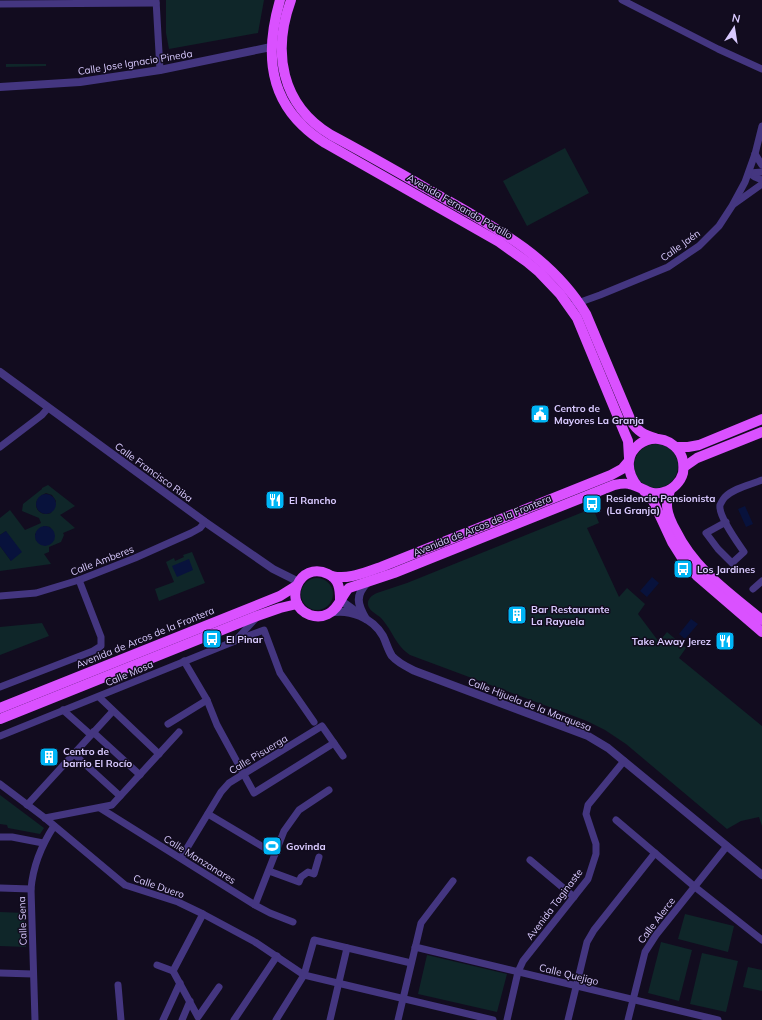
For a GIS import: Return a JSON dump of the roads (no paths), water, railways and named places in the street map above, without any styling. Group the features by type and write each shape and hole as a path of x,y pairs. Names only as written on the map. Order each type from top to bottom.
{"main road":[{"name":"Avenida Fernando Portillo","path":"280,0 271,47 273,70 279,90 293,115 303,126 325,143 513,251 539,272 569,305 584,333 628,441 629,460"},
{"name":"Avenida Fernando Portillo","path":"291,0 282,36 281,56 283,70 292,96 310,119 331,135 503,233 520,244 553,272 580,303 595,333 630,421 636,429 645,435 655,438"},
{"path":"676,447 699,445 762,419"},
{"path":"684,467 697,458 762,432"},
{"path":"655,438 670,442 676,447 683,458 684,467 682,476 678,483 670,490 667,505 671,522 681,542 695,561 712,579 762,620"},
{"name":"Avenida de Arcos de la Frontera","path":"0,708 280,596 298,584 305,575 317,571 340,578 381,567 610,475 622,469 629,460 632,452 641,442 655,438"},
{"path":"629,460 629,473 631,479 653,501 672,542 684,561 697,576 762,632"},
{"name":"Avenida de Arcos de la Frontera","path":"329,614 337,606 344,593 349,588 394,573 614,485 629,484 655,494 670,490"},
{"path":"332,576 338,583 340,589 340,600"},
{"path":"298,584 295,596 298,604 307,614 314,616 329,614"},
{"path":"0,719 258,616 280,608 298,604"}],"street":[{"path":"622,0 718,49 762,69"},
{"path":"0,4 156,1 160,70"},
{"name":"Calle Jose Ignacio Pineda","path":"0,87 80,82 160,70 271,47"},
{"name":"Calle Jaén","path":"569,305 580,303 668,267 699,246 719,226 732,206 749,173 762,126"},
{"path":"755,154 762,165"},
{"path":"749,173 762,172"},
{"path":"749,173 762,180"},
{"path":"732,206 762,184"},
{"name":"Calle Francisco Riba","path":"0,372 205,522 273,569 298,584"},
{"path":"0,446 42,415 48,408"},
{"path":"726,522 706,533 718,549 732,563 744,552 732,536 726,522 721,511 720,504 724,498 731,493 762,480"},
{"name":"Calle Amberes","path":"0,596 36,593 79,580 135,558 191,533 200,528 205,522"},
{"path":"0,687 92,651 100,646 101,637 79,580"},
{"name":"Calle Hijuela de la Marquesa","path":"366,620 359,609 358,597 361,589 369,581"},
{"path":"753,589 762,581"},
{"name":"Calle Hijuela de la Marquesa","path":"340,600 382,634 391,655 400,664 588,736 608,748 762,874"},
{"name":"Calle Hijuela de la Marquesa","path":"329,614 347,612 366,620"},
{"name":"Calle Mosa","path":"0,736 235,641 258,616"},
{"path":"235,641 264,630 280,673 314,722"},
{"path":"184,661 208,700 218,725 243,775 254,793 334,743"},
{"path":"99,697 159,754"},
{"path":"168,724 208,700"},
{"path":"63,710 140,775"},
{"path":"27,805 113,711"},
{"name":"Calle Pisuerga","path":"181,858 221,792 229,783 322,726 343,756"},
{"path":"45,818 112,805 178,732"},
{"path":"74,754 120,796"},
{"name":"Avenida Taginaste","path":"507,1020 518,972 523,961 588,878 596,854 596,844 586,814 588,806 624,761"},
{"name":"Calle Duero","path":"0,784 45,818 125,885 178,902 203,914 255,942 304,975"},
{"path":"255,905 284,831 299,810 329,790"},
{"name":"Calle Manzanares","path":"100,808 255,905 293,922"},
{"path":"208,814 275,854"},
{"path":"616,820 695,887 762,940"},
{"name":"Calle Sena","path":"35,1020 31,889 32,874 36,859 43,843 54,826"},
{"path":"0,837 12,837 43,843"},
{"name":"Calle Alerce","path":"628,1020 645,952 656,935 727,846"},
{"path":"568,1020 587,942 594,930 655,853"},
{"path":"269,871 299,882 300,877 308,872 314,874 319,857"},
{"path":"530,860 574,897"},
{"path":"398,1020 421,923 453,881"},
{"path":"0,888 31,889"},
{"path":"173,971 203,914"},
{"path":"276,1020 304,975 314,940 411,963"},
{"name":"Calle Quejigo","path":"415,947 633,1000 686,1016 718,1020"},
{"path":"330,1020 347,948"},
{"path":"234,1020 277,956"},
{"path":"156,965 173,971 198,1017 219,987"},
{"path":"0,973 34,974"},
{"path":"304,975 493,1020"},
{"path":"163,1020 180,983"},
{"path":"118,985 121,1020"},
{"path":"182,1020 190,1001"}],"place":[{"name":"Centro de Mayores La Granja","path":"540,414"},
{"name":"El Rancho","path":"275,500"},
{"name":"Residencia Pensionista (La Granja)","path":"592,504"},
{"name":"Los Jardines","path":"683,569"},
{"name":"Bar Restaurante La Rayuela","path":"517,615"},
{"name":"El Pinar","path":"212,639"},
{"name":"Take Away Jerez","path":"725,641"},
{"name":"Centro de barrio El Rocío","path":"49,757"},
{"name":"Govinda","path":"272,846"}]}
